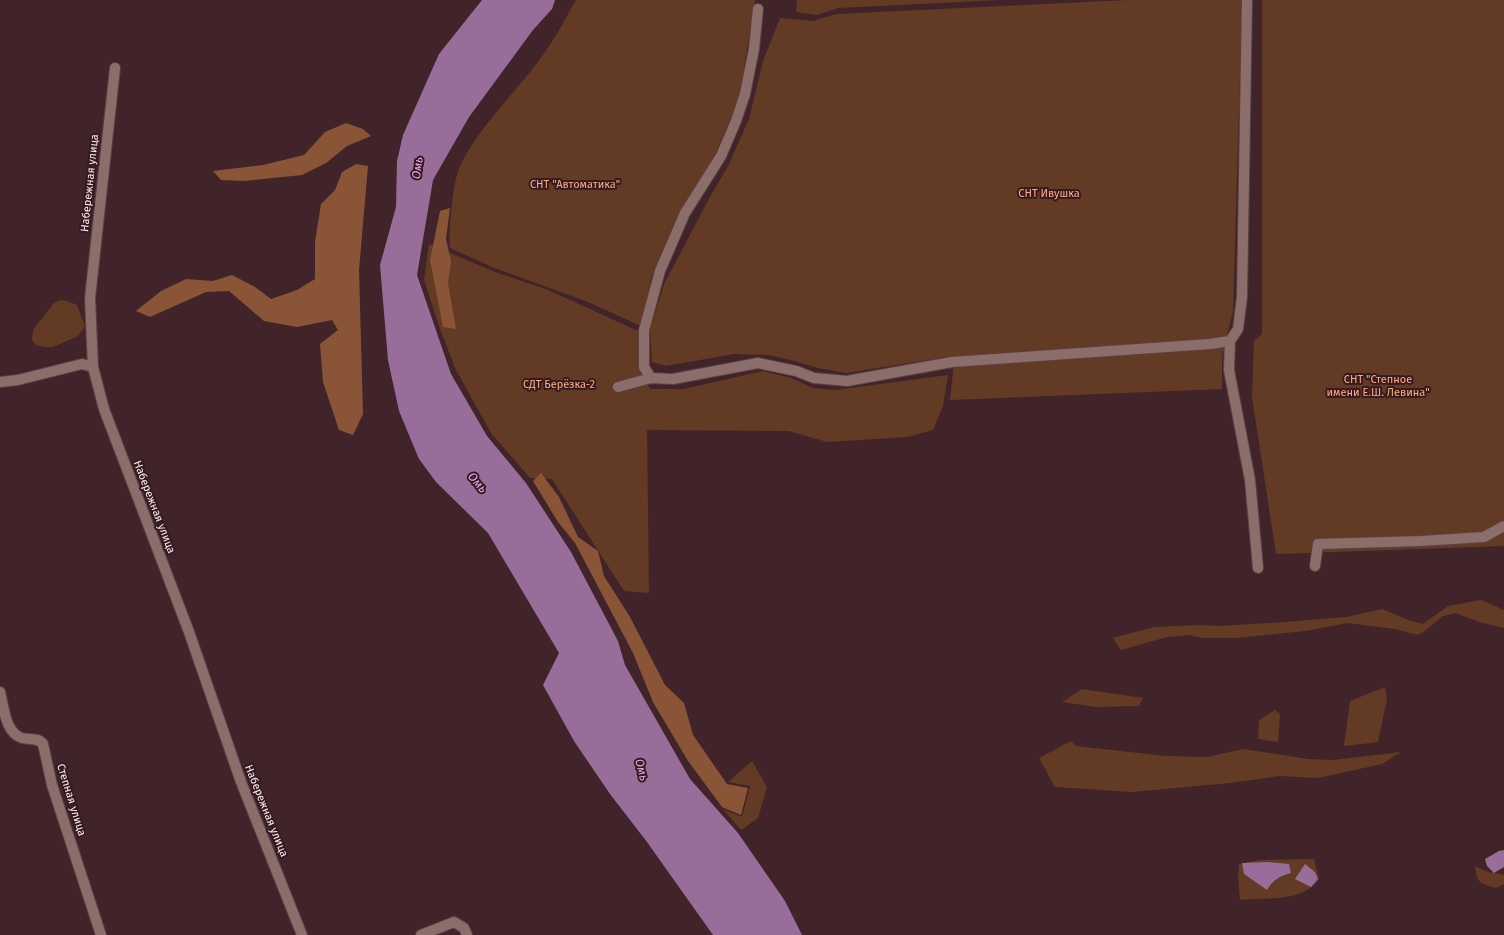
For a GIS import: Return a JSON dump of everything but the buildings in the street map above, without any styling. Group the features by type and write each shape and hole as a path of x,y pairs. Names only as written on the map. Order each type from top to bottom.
{"street":[{"path":"1247,0 1242,297 1238,329 1230,341 1230,370 1250,480 1258,568"},
{"path":"651,378 644,367 644,330 660,271 686,213 721,156 736,121 745,94 754,49 758,9"},
{"name":"Набережная улица","path":"115,68 90,298 94,367 104,409 189,632 241,782 302,935"},
{"path":"618,387 651,378 673,379 758,363 790,370 814,378 847,381 952,362 1210,344 1230,341"},
{"path":"0,382 18,380 82,364 94,367"},
{"path":"1315,566 1318,544 1421,541 1484,537 1504,526"},
{"name":"Степная улица","path":"0,692 6,718 14,733 21,738 37,740 43,744 52,784 101,935"},
{"path":"421,935 454,922 464,928 467,935"}],"green space":[{"name":"СНТ \"Автоматика\"","path":"576,0 755,0 739,99 714,156 676,220 652,275 641,326 588,302 492,267 450,248 452,205 458,171 461,164 479,134 535,66 549,46"},
{"path":"797,0 1000,0 838,8 817,15 796,12"},
{"name":"СНТ Ивушка","path":"1128,0 1242,0 1233,311 1222,356 1222,389 950,400 953,372 952,356 846,373 818,368 768,355 734,354 666,366 652,362 650,330 664,284 728,166 749,119 763,61 780,18 813,21 836,14"},
{"name":"СНТ \"Степное имени Е.Ш. Левина\"","path":"1262,0 1504,0 1504,546 1276,554 1252,397 1254,341 1262,334"},
{"name":"СДТ Берёзка-2","path":"429,244 495,272 548,290 638,331 640,372 650,389 684,389 763,371 791,378 813,388 836,390 948,375 943,406 933,430 907,437 827,442 789,431 647,430 649,593 624,591 552,479 530,478 491,433 456,370 440,329 424,280"},
{"path":"60,300 77,305 85,326 78,336 53,347 36,345 32,340 33,330 54,303"},
{"path":"1481,600 1504,610 1504,628 1479,622 1456,613 1443,616 1418,635 1394,629 1348,623 1305,631 1236,638 1203,638 1189,635 1167,637 1121,650 1113,638 1154,627 1202,625 1218,626 1286,622 1346,617 1382,609 1408,620 1423,624 1448,606"},
{"path":"1385,687 1387,699 1378,742 1344,746 1350,701"},
{"path":"1082,689 1143,698 1139,706 1096,707 1062,702"},
{"path":"1275,710 1280,714 1278,742 1258,739 1259,720"},
{"path":"1071,741 1076,746 1166,756 1208,757 1243,749 1309,759 1333,760 1401,752 1382,764 1318,778 1280,776 1230,783 1132,792 1055,787 1039,758"},
{"path":"752,761 767,787 758,818 741,830 723,809 742,817 750,786 728,782"},
{"path":"1314,859 1319,879 1312,887 1294,895 1240,900 1238,877 1239,864 1259,860","holes":["1268,862 1289,865 1291,873 1277,879 1266,890"]},
{"path":"1475,866 1488,872 1504,875 1504,884 1496,888 1483,884 1478,879"}],"shaded area":[{"path":"346,123 363,129 371,136 347,146 326,163 302,175 244,181 221,180 213,171 263,165 304,155 325,132"},
{"path":"356,164 368,166 359,270 363,414 353,435 339,430 323,382 320,344 338,330 332,320 297,327 264,321 229,291 206,292 150,317 136,311 161,291 186,279 213,281 232,275 255,287 271,299 297,290 315,279 315,242 321,204 335,190 342,172"},
{"path":"450,208 446,239 451,261 448,283 456,329 443,327 430,260 440,211"},
{"path":"541,473 559,497 578,537 598,551 604,576 630,617 665,685 684,703 693,735 727,784 748,788 741,815 722,807 688,761 653,702 633,653 575,543 558,522 533,481"}],"water":[{"name":"Омь","path":"482,0 555,0 552,9 533,30 469,117 433,180 417,275 451,374 487,436 526,483 571,552 618,641 625,665 690,779 738,833 785,901 802,935 713,935 647,842 610,794 574,741 543,685 559,653 488,533 436,482 419,459 399,411 388,360 380,265 396,207 397,161 403,135 439,54"},
{"path":"1504,850 1504,867 1494,873 1487,866 1485,859 1499,851"},
{"path":"1268,862 1289,864 1291,873 1277,879 1267,890 1244,874 1242,863"},
{"path":"1305,864 1315,872 1318,879 1311,887 1295,879"}]}
